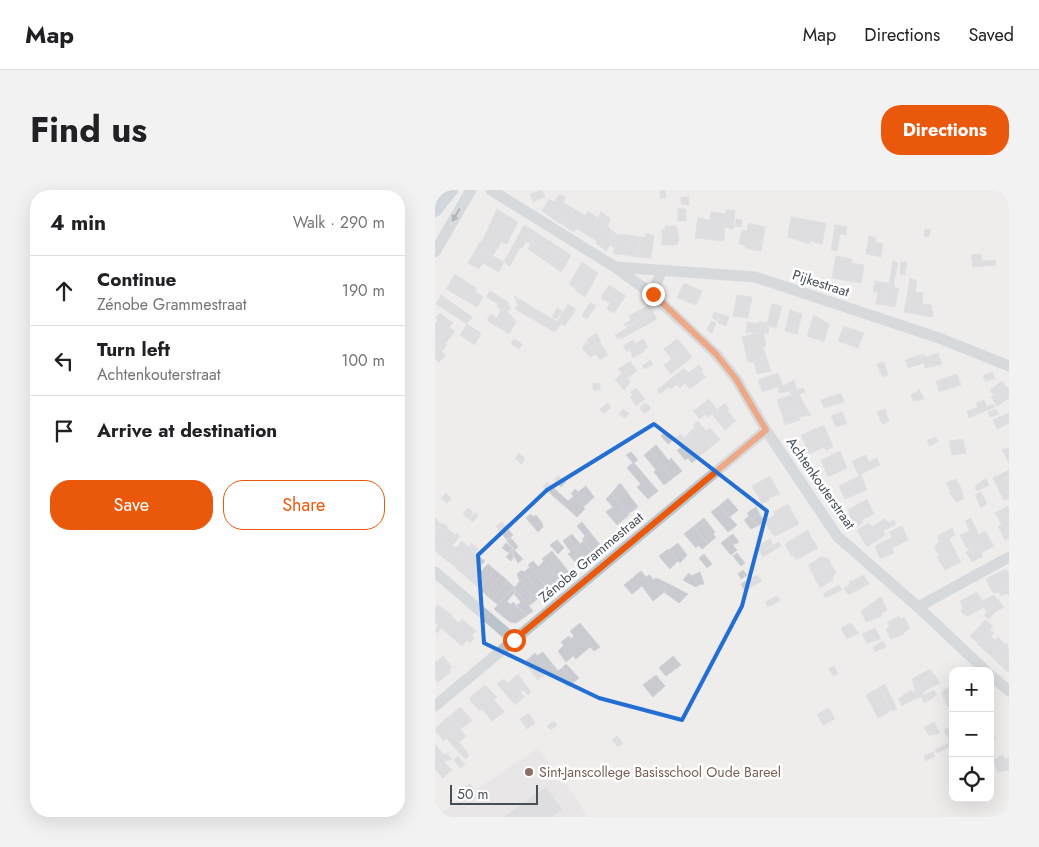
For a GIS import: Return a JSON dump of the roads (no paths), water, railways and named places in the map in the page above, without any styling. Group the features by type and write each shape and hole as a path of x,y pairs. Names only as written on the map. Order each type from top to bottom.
{"main road":[{"path":"435,210 451,190"}],"street":[{"path":"435,252 471,190"},
{"name":"Achtenkouterstraat","path":"491,190 615,267 653,294 716,354 736,379 766,430 837,536 918,606 982,667"},
{"name":"Pijkestraat","path":"615,267 755,276 939,338 1009,366"},
{"path":"653,294 662,270"},
{"name":"Zénobe Grammestraat","path":"435,706 766,430"},
{"path":"918,606 1009,557"},
{"path":"435,572 514,640"},
{"path":"994,678 1009,691"}],"place":[{"name":"Sint-Janscollege Basisschool Oude Bareel","path":"529,772"}]}
